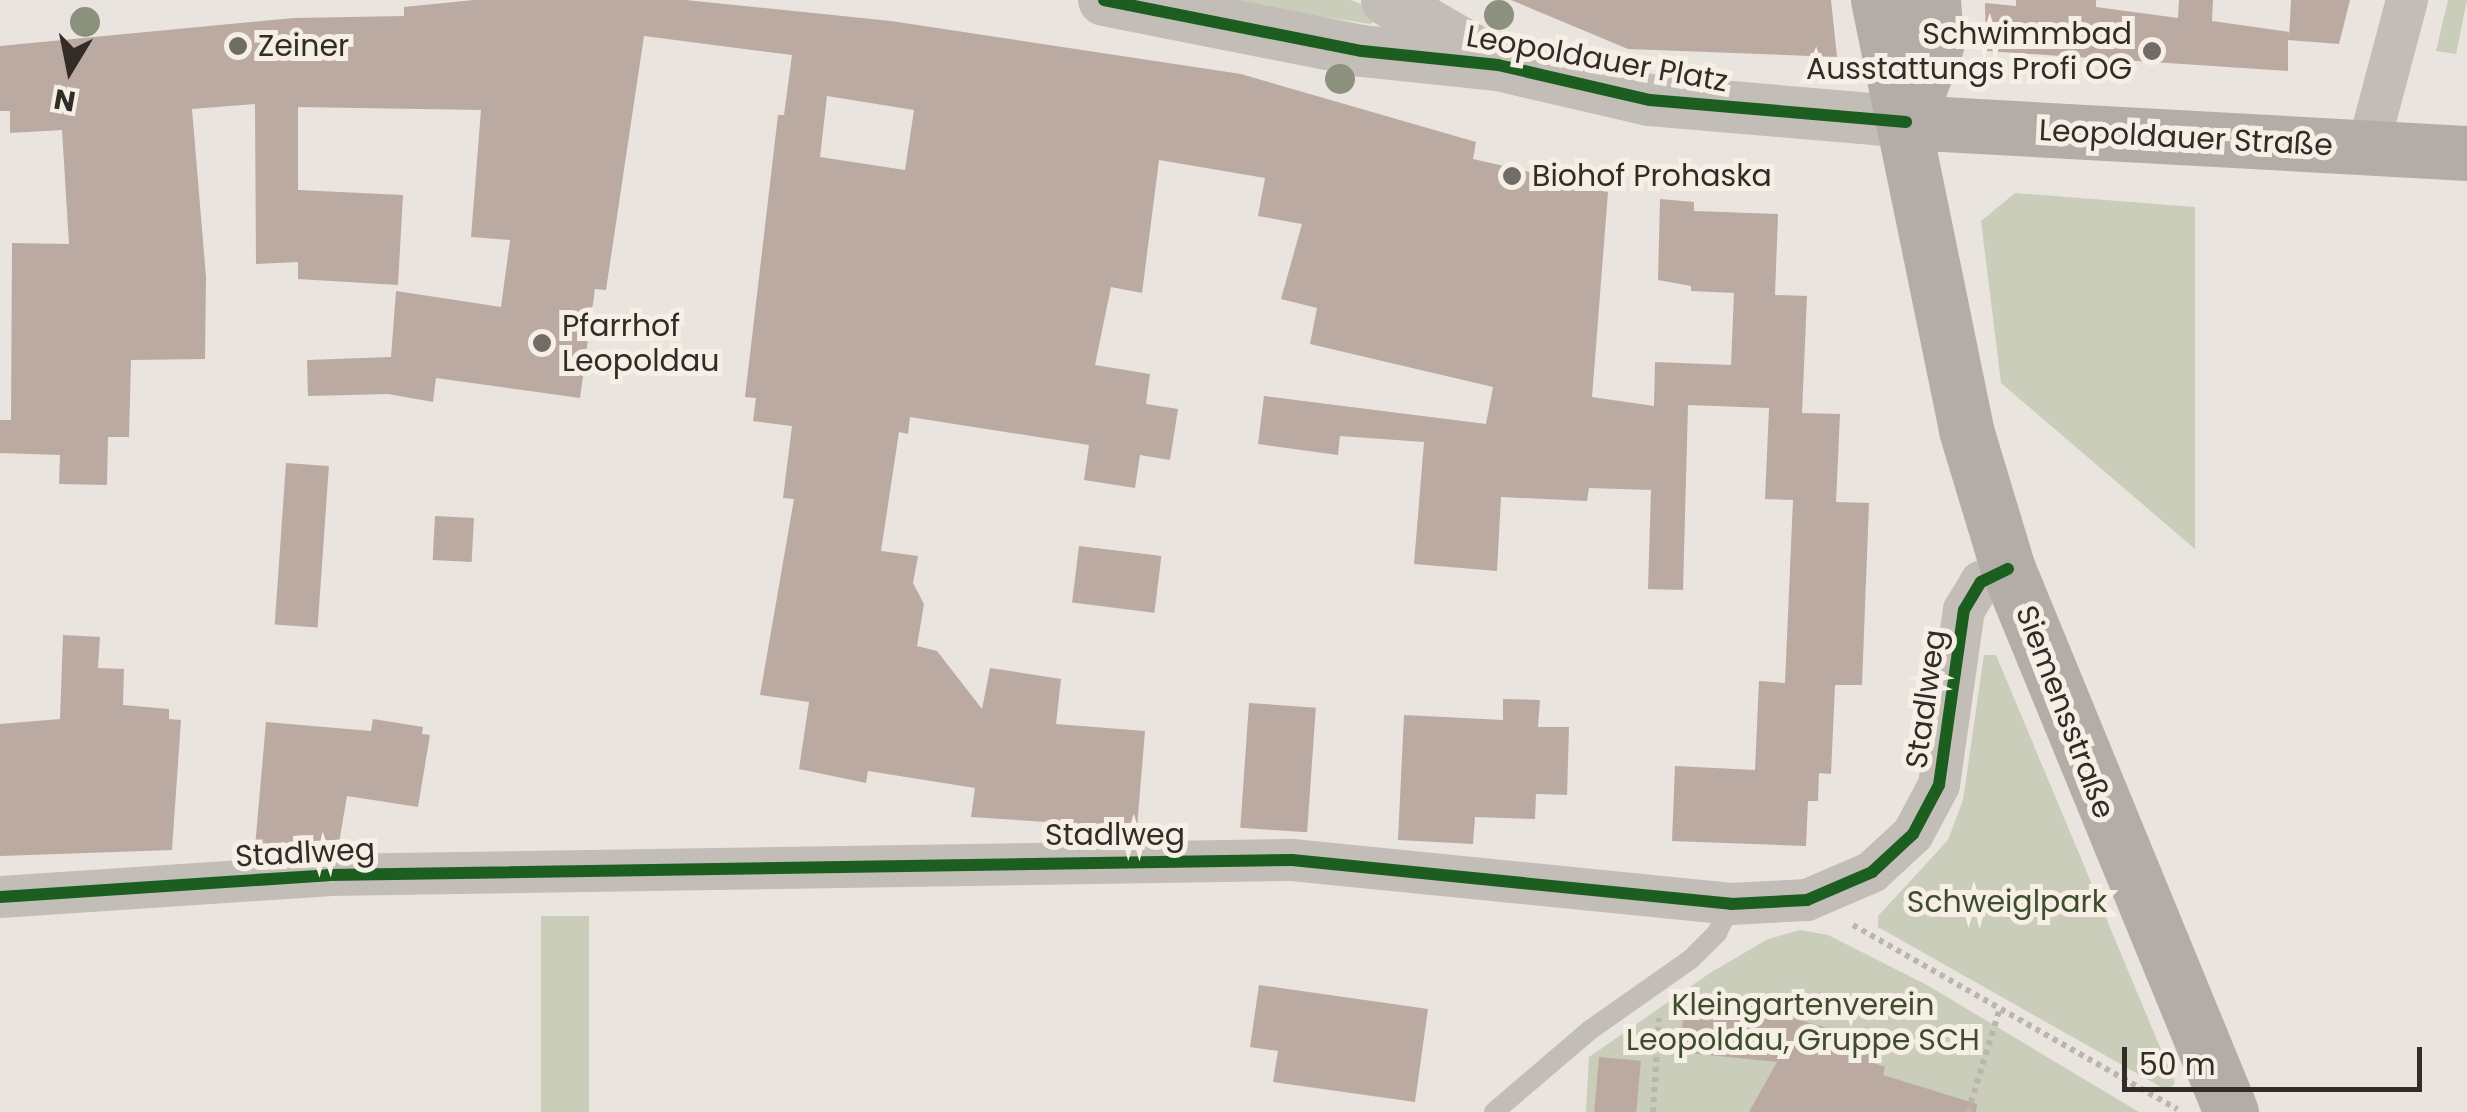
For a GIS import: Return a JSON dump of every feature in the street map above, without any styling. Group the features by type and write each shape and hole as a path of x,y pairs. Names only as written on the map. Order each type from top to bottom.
{"main road":[{"name":"Siemensstraße","path":"1878,0 1966,430 2008,568 2230,1112"},
{"path":"1906,122 1936,46 1934,0"},
{"name":"Leopoldauer Straße","path":"1906,122 2467,153"}],"street":[{"name":"Leopoldauer Platz","path":"1104,0 1362,52 1498,65 1650,100 1906,122"},
{"name":"Leopoldauer Platz","path":"1387,0 1498,65"},
{"path":"2368,148 2407,0"},
{"name":"Stadlweg","path":"0,897 328,875 1292,860 1732,904 1808,900 1872,872 1921,822 1939,785 1964,610 1981,582 2008,568"}],"lane":[{"path":"1494,1112 1560,1054 1662,980 1717,933 1732,904"}],"path":[{"path":"1808,900 2183,1112"},
{"path":"1652,1112 1662,980"},
{"path":"1968,1112 2000,1008"}],"green space":[{"path":"1214,0 1351,0 1376,11 1378,19 1370,24"},
{"path":"2448,0 2467,0 2456,54 2436,51"},
{"path":"2015,193 2195,207 2195,549 2001,383 1981,221"},
{"name":"Schweiglpark","path":"1984,655 1996,655 2175,1083 2168,1091 1878,927 1878,916 1948,840 1963,800"},
{"path":"541,916 589,916 589,1112 541,1112"},
{"name":"Kleingartenverein Leopoldau, Gruppe SCH","path":"1800,930 1828,935 1927,985 2139,1112 1586,1112 1589,1057 1710,973 1768,939"}],"building":[{"path":"474,0 685,0 891,21 1241,74 1476,142 1473,159 1543,175 1542,181 1608,192 1592,397 1654,406 1655,362 1731,365 1734,293 1691,291 1691,286 1658,280 1660,199 1694,202 1694,211 1778,214 1775,295 1807,296 1802,413 1840,414 1836,502 1869,503 1862,685 1835,685 1831,774 1819,773 1818,801 1808,801 1806,846 1672,841 1675,766 1755,770 1759,681 1785,683 1793,500 1765,499 1769,408 1688,405 1683,590 1648,589 1651,490 1589,488 1587,501 1501,497 1497,571 1414,564 1424,442 1340,436 1338,455 1258,444 1264,396 1486,424 1493,387 1310,344 1317,308 1281,299 1302,224 1258,216 1265,178 1159,160 1142,293 1111,287 1095,365 1150,374 1146,404 1178,409 1170,460 1140,455 1135,488 1084,480 1089,445 910,417 908,434 899,432 881,551 918,556 913,583 924,604 917,646 937,651 982,709 990,668 1061,679 1056,724 1145,731 1137,828 971,817 975,788 868,771 866,783 799,769 809,702 760,695 794,499 783,498 792,426 753,421 756,398 745,397 778,115 784,115 792,55 644,36 606,290 595,289 580,398 436,378 433,402 388,394 308,396 307,360 391,357 396,291 501,307 510,240 471,237 481,110 298,107 298,190 403,195 398,285 298,279 298,262 256,264 255,104 192,109 206,277 205,359 131,360 129,437 108,437 107,485 59,484 60,455 0,453 0,420 11,420 12,243 69,244 62,130 10,133 10,111 0,111 0,46 294,18 404,16 404,7","holes":["827,96 914,110 905,170 820,157"]},
{"path":"1511,0 1831,0 1837,57 1628,49"},
{"path":"2016,0 2096,0 2096,7 2178,18 2179,0 2213,0 2212,21 2289,32 2289,39 2291,0 2350,0 2339,44 2288,40 2288,71 1986,51 1985,3 2016,6"},
{"path":"286,463 329,466 318,628 275,625"},
{"path":"435,516 474,518 472,562 433,560"},
{"path":"1079,546 1161,556 1154,613 1072,603"},
{"path":"63,635 100,637 98,668 124,669 123,705 169,709 169,719 181,720 172,850 0,856 0,724 60,719"},
{"path":"1503,699 1540,700 1538,727 1569,727 1567,795 1536,794 1535,819 1475,817 1473,844 1398,840 1404,715 1503,720"},
{"path":"1249,703 1316,708 1307,832 1240,828"},
{"path":"373,719 423,727 422,734 430,735 418,807 347,796 339,843 255,847 266,722 371,731"},
{"path":"1259,985 1428,1009 1415,1102 1273,1082 1278,1051 1250,1047"},
{"path":"1685,998 1744,1004 1875,1042 1870,1062 1885,1067 1883,1075 1977,1104 1976,1112 1749,1112 1777,1062 1680,1052"},
{"path":"1599,1057 1641,1061 1636,1112 1594,1112"}],"cycle path":[{"path":"1104,0 1362,51 1498,65 1650,100 1906,122"},
{"path":"0,897 328,875 1292,860 1731,904 1807,900 1872,872 1913,834 1939,785 1964,610 1981,582 2008,569"}],"place":[{"name":"Zeiner","path":"238,46"},
{"name":"Schwimmbad Ausstattungs Profi OG","path":"2152,51"},
{"name":"Biohof Prohaska","path":"1512,176"},
{"name":"Pfarrhof Leopoldau","path":"542,343"}]}
